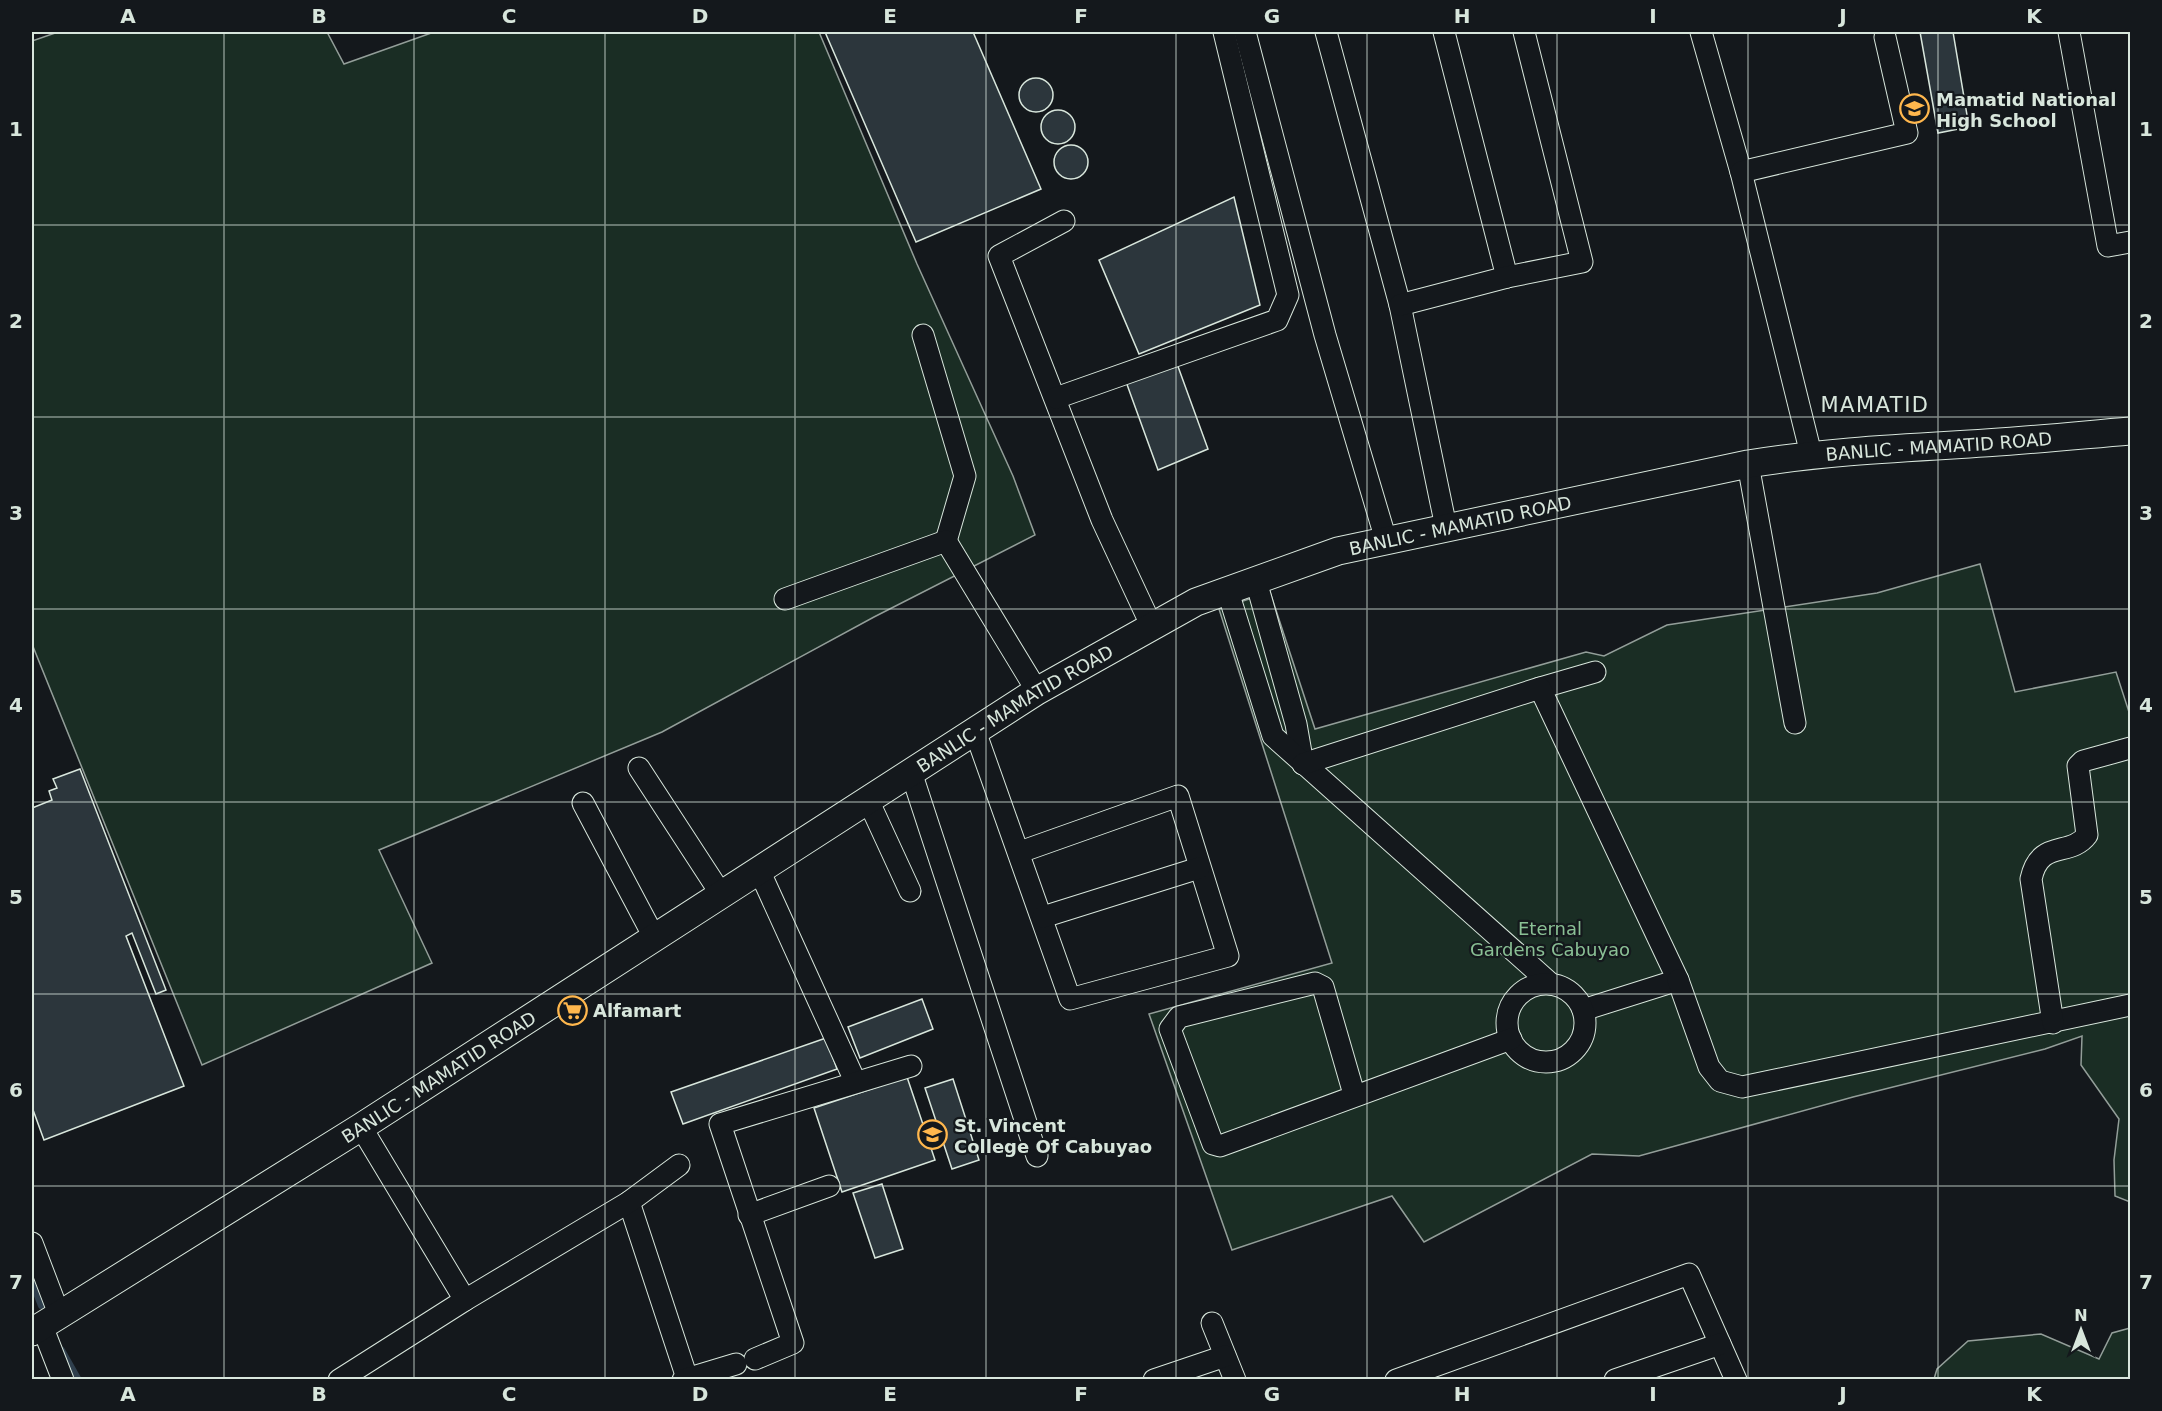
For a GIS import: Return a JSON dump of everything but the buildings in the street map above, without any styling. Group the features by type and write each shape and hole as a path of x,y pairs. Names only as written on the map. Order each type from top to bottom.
{"main road":[{"name":"BANLIC - MAMATID ROAD","path":"44,1324 361,1127 1037,691 1196,602 1338,551 1748,464 1811,454 2130,431"}],"street":[{"path":"1056,398 1277,320 1285,303 1288,295 1224,32"},
{"path":"1245,32 1325,335 1386,540"},
{"path":"1326,32 1400,305 1446,527"},
{"path":"1444,32 1507,276"},
{"path":"1400,305 1507,276 1582,262 1524,32"},
{"path":"1701,32 1741,172 1811,454"},
{"path":"2069,32 2108,246 2130,242"},
{"path":"1741,172 1907,133 1885,37"},
{"path":"1064,221 999,256 1102,520 1152,627"},
{"path":"923,335 965,476 946,541 1037,691"},
{"path":"1748,464 1795,723"},
{"path":"785,599 946,541"},
{"path":"1256,582 1296,724 1304,764"},
{"path":"1228,592 1273,736 1551,984 1570,993 1583,1010 1585,1021 1580,1041 1573,1050 1557,1060 1530,1058 1522,1053 1510,1039 1507,1019 1514,1000 1530,987 1551,984"},
{"path":"1304,764 1595,672"},
{"path":"1540,688 1678,980 1709,1066 1720,1081 1742,1087 2130,1005"},
{"path":"975,731 1071,999 1228,956 1178,796 1020,852"},
{"path":"2053,1023 2031,879 2035,864 2050,852 2082,843 2087,835 2078,766 2083,761 2130,748"},
{"path":"639,768 722,894"},
{"path":"911,772 1037,1156"},
{"path":"868,800 910,891"},
{"path":"583,803 654,937"},
{"path":"1043,918 1199,867"},
{"path":"759,870 855,1081"},
{"path":"1583,1010 1678,980"},
{"path":"1354,1094 1323,987 1319,984 1315,983 1179,1017 1170,1029 1213,1144 1228,1144 1354,1094 1510,1039"},
{"path":"630,1202 685,1378 746,1362 793,1343 720,1124 855,1081 911,1066"},
{"path":"361,1127 465,1300"},
{"path":"339,1380 465,1300 630,1202 679,1165"},
{"path":"749,1215 830,1186"},
{"path":"32,1243 44,1324 63,1380"},
{"path":"1396,1380 1689,1274 1736,1380"},
{"path":"1212,1323 1235,1380"},
{"path":"1615,1380 1720,1344"},
{"path":"1154,1380 1225,1356"}],"green space":[{"path":"58,32 327,32 344,64 434,32 819,32 917,264 1013,476 1035,535 874,617 662,732 379,850 432,963 202,1065 32,644 32,41"},
{"name":"Eternal Gardens Cabuyao","path":"1980,564 2015,692 2116,672 2130,715 2130,1202 2115,1196 2114,1160 2119,1119 2081,1065 2082,1036 2045,1049 1853,1097 1639,1156 1592,1154 1424,1242 1392,1196 1232,1250 1149,1014 1332,963 1219,609 1270,592 1315,729 1586,652 1604,656 1667,625 1877,593"},
{"path":"2130,1328 2130,1379 1934,1379 1937,1369 1968,1341 2041,1334 2099,1359 2112,1333"}],"waterway":[{"path":"32,1283 41,1306"},
{"path":"62,1350 79,1380"}],"place":[{"name":"Mamatid National High School","path":"1915,109"},
{"name":"Alfamart","path":"572,1010"},
{"name":"St. Vincent College Of Cabuyao","path":"933,1135"}],"district":[{"name":"MAMATID","path":"1875,405"}]}
